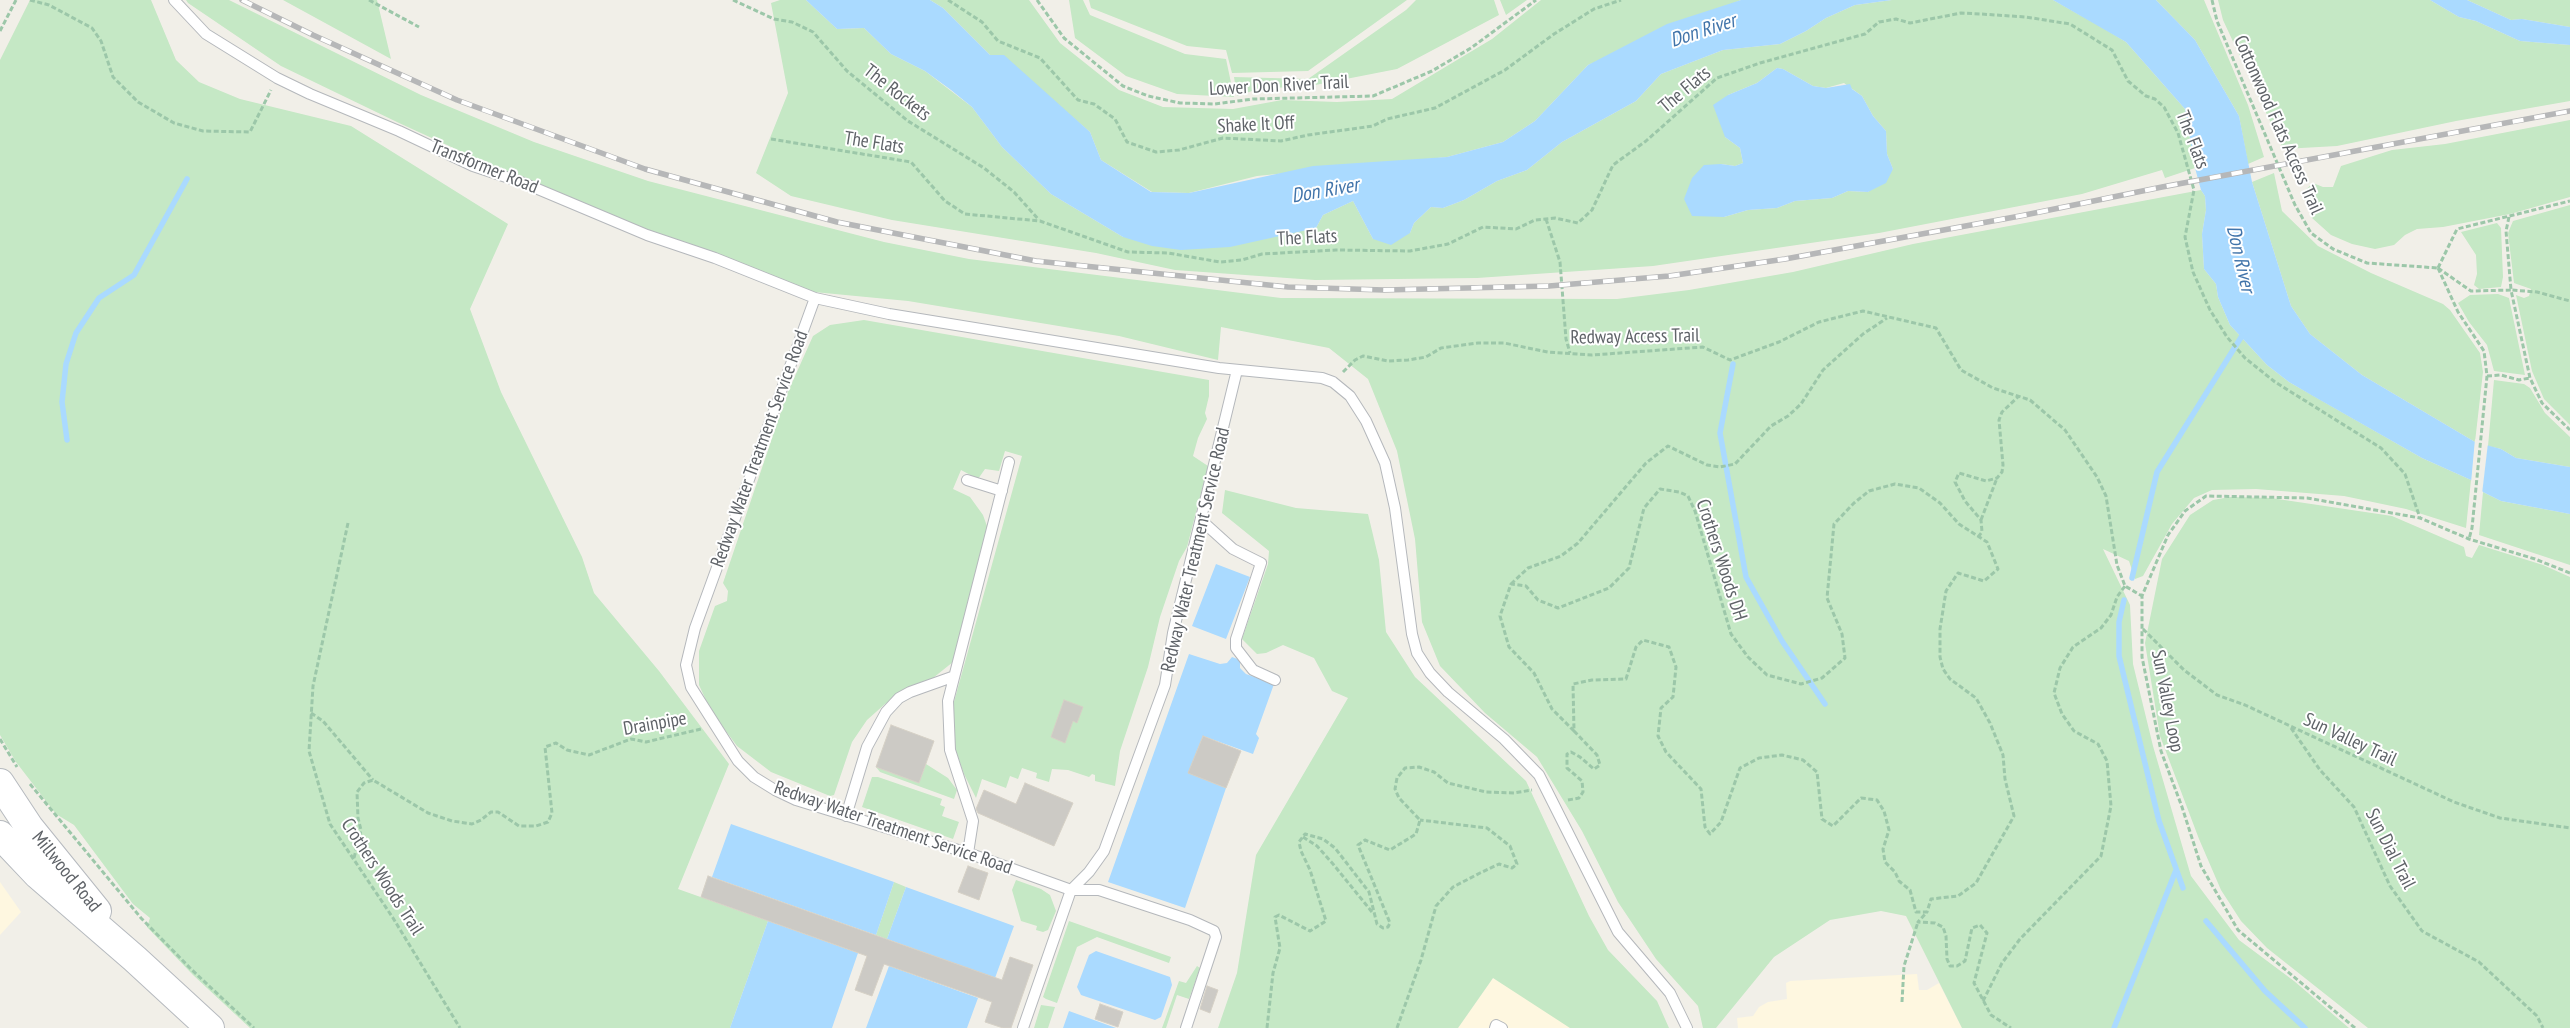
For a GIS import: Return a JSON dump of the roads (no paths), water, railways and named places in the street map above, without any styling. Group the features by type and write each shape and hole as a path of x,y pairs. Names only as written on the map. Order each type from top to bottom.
{"main road":[{"name":"Millwood Road","path":"15,777 29,827 135,959"},
{"name":"Millwood Road","path":"0,835 38,875 135,959 210,1028"}],"lane":[{"name":"Transformer Road","path":"174,0 206,34 277,78 473,166 521,182 647,235 715,258 814,298"},
{"path":"814,298 889,314 1237,370 1322,378 1333,382 1350,396 1366,421 1385,464 1395,508 1412,634 1417,653 1430,673 1504,739 1539,775 1557,807 1618,932 1670,993 1687,1028"},
{"name":"Redway Water Treatment Service Road","path":"814,298 698,620 687,658 686,669 691,687 738,761 766,785 796,800 968,853 1071,890 1089,872 1104,851 1165,685 1173,633 1202,521 1237,370"},
{"path":"968,853 973,830 973,818 952,758 948,731 948,701 952,677 1009,462"},
{"path":"967,480 1002,491"},
{"path":"1202,521 1233,549 1261,563 1236,639 1236,648 1253,670 1276,680"},
{"path":"846,816 867,747 886,712 899,698 910,692 952,677"},
{"path":"1023,1028 1071,890 1099,890 1190,920 1214,931 1216,937 1186,1028"},
{"path":"1495,1028 1496,1025 1502,1028"}],"water":[{"name":"Don River","path":"806,0 930,0 943,8 990,55 1004,55 1090,132 1101,160 1151,192 1189,193 1313,166 1447,157 1503,142 1535,121 1588,65 1667,24 1741,0 1892,0 1855,5 1826,18 1780,44 1723,50 1661,74 1636,101 1562,142 1527,170 1497,181 1464,200 1443,208 1431,207 1414,223 1410,233 1391,245 1373,239 1353,201 1323,215 1316,228 1230,247 1181,250 1152,246 1123,237 1051,194 1002,147 972,107 951,90 925,71 891,54 864,28 837,29"},
{"name":"Don River","path":"2053,0 2156,0 2195,40 2239,116 2252,182 2291,306 2310,334 2362,375 2475,442 2501,449 2516,458 2570,467 2570,514 2501,501 2483,492 2471,480 2422,458 2313,396 2289,382 2267,365 2230,325 2218,297 2216,284 2204,269 2202,234 2206,210 2205,196 2201,190 2195,168 2185,109 2126,42"},
{"path":"2430,0 2467,0 2511,20 2522,19 2570,27 2570,45 2520,41 2476,21 2459,17"},
{"path":"1777,68 1783,69 1813,86 1826,88 1850,84 1852,89 1862,96 1873,116 1886,131 1887,154 1893,169 1886,183 1868,192 1848,191 1832,198 1795,201 1777,208 1748,210 1724,217 1692,216 1684,199 1692,178 1704,165 1721,164 1735,166 1743,163 1740,148 1725,137 1713,105 1728,95 1757,83"},
{"path":"1216,564 1250,577 1226,639 1192,626"},
{"path":"1189,654 1220,664 1227,663 1232,657 1240,660 1240,668 1246,674 1274,684 1256,734 1259,738 1253,754 1203,736 1189,773 1226,788 1185,908 1108,882"},
{"path":"731,824 894,882 876,935 712,877"},
{"path":"906,887 1014,926 995,978 887,939"},
{"path":"768,921 858,953 832,1028 730,1028"},
{"path":"1096,951 1170,977 1172,985 1161,1017 1155,1020 1081,995 1077,987 1089,955"},
{"path":"889,966 978,998 967,1028 866,1028"},
{"path":"1069,1011 1116,1028 1063,1028"}],"waterway":[{"path":"67,440 62,402 66,364 76,333 99,298 134,275 187,179"},
{"path":"2132,578 2157,472 2245,331"},
{"path":"1733,364 1720,433 1746,577 1782,641 1825,704"},
{"path":"2124,600 2119,622 2119,656 2159,821 2183,888"},
{"path":"2114,1028 2176,870"},
{"path":"2206,921 2265,991 2305,1028"}],"railway":[{"path":"242,0 313,35 457,100 645,169 837,222 1036,261 1288,287 1384,290 1549,286 1669,276 1785,259 2020,216 2162,187 2570,111"}]}
